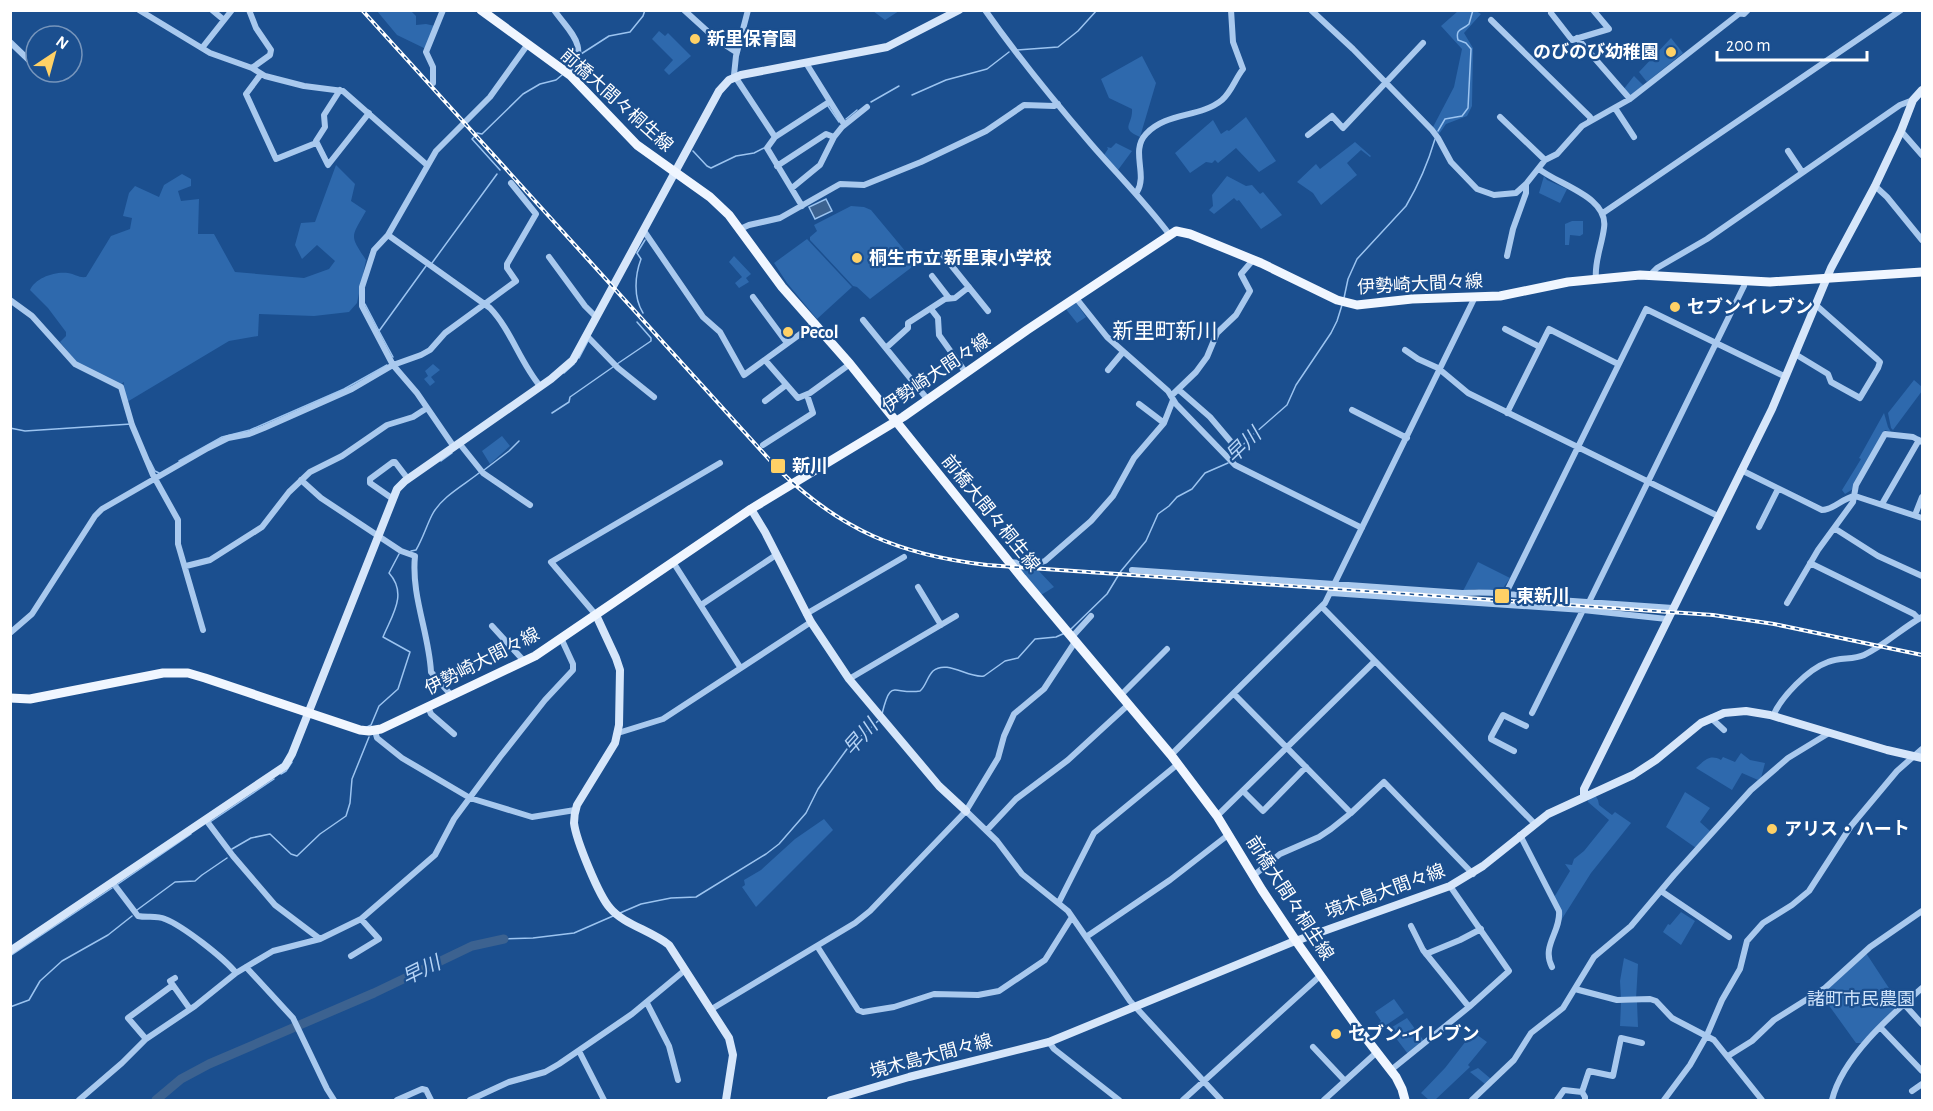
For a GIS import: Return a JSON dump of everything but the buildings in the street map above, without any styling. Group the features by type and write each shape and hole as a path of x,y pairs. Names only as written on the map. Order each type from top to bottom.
{"main road":[{"name":"前橋大間々桐生線","path":"484,11 570,75 629,138 721,206 776,279 850,364 1070,637 1178,764 1217,816 1253,876 1296,940 1401,1084 1405,1101"},
{"name":"伊勢崎大間々線","path":"375,731 524,661 561,638 750,509 896,422 1176,231 1185,232 1253,260 1342,302 1363,305 1412,299 1513,294 1596,279 1650,275 1781,282 1923,272"},
{"path":"10,698 30,699 156,674 177,672 205,678 360,730 375,731"}],"street":[{"path":"139,10 202,48 252,68 261,74 304,86 340,90 427,165"},
{"path":"212,10 224,20"},
{"path":"202,48 232,10"},
{"path":"249,10 255,28 271,50 270,55 252,68"},
{"path":"433,82 433,67 426,52 443,10"},
{"path":"554,10 579,45 578,55 570,75"},
{"path":"684,10 716,39 736,52"},
{"path":"748,10 736,52 734,77 775,137"},
{"path":"10,951 285,766 292,754 397,489 569,364 726,82 734,77 887,47 959,10"},
{"path":"985,10 1018,57 1107,162 1137,192 1169,234"},
{"path":"1137,192 1142,177 1139,148 1145,135 1168,120 1218,102 1231,90 1243,69 1233,42 1231,10"},
{"path":"1311,10 1437,136 1451,162 1477,189 1489,194 1510,195 1518,192 1545,160 1557,154 1590,120 1630,99 1722,25 1748,10"},
{"path":"1551,13 1572,40 1609,29 1593,10"},
{"path":"1604,213 1901,10"},
{"path":"1491,20 1590,117 1590,120"},
{"path":"1577,38 1630,99"},
{"path":"10,42 24,55"},
{"path":"1308,135 1332,116 1343,128 1423,43"},
{"path":"528,44 490,97 444,141 427,165 388,235 377,246 372,256 362,287 361,303 393,366 457,445 483,473 530,505"},
{"path":"806,63 844,124"},
{"path":"261,74 246,94 276,159 316,143"},
{"path":"340,90 323,117 325,127 316,139 328,165 369,113"},
{"path":"1584,797 1584,789 1772,409 1827,278 1875,186 1913,100 1923,90"},
{"path":"1650,275 1657,268 1707,239 1900,105 1913,100"},
{"path":"802,206 767,150 775,137 829,102"},
{"path":"740,229 780,218 840,184 864,185 954,147 998,124 1024,105 1054,106 1058,104"},
{"path":"792,188 820,165 834,137 844,124 867,107"},
{"path":"1615,108 1634,137"},
{"path":"1500,117 1545,160"},
{"path":"1901,131 1923,156"},
{"path":"777,166 826,134 834,137"},
{"path":"1788,151 1802,172"},
{"path":"1539,169 1592,201 1604,213 1604,228 1596,279"},
{"path":"10,633 32,614 98,512 222,441 234,436 249,434 358,386 393,366 425,353 445,333 516,281 507,268 507,264 536,214 511,183"},
{"path":"1507,256 1513,229 1526,194 1526,184"},
{"path":"1875,186 1887,196 1923,240"},
{"path":"644,231 703,317 720,332 744,375 814,324"},
{"path":"388,235 485,304 501,321 514,348 540,386"},
{"path":"943,255 988,311"},
{"path":"549,257 585,306 596,317"},
{"path":"1009,562 1035,564 1046,561 1091,521 1113,496 1134,458 1164,423 1172,398 1204,361 1217,333 1236,315 1250,292 1241,274 1253,260"},
{"path":"932,276 949,298"},
{"path":"1588,602 1745,281"},
{"path":"886,347 908,328 908,323 945,299 955,298 969,287"},
{"path":"753,297 787,343"},
{"path":"1171,755 1322,607 1331,593 1475,297"},
{"path":"1076,298 1099,329 1172,398 1234,464 1362,528"},
{"path":"10,300 32,316 75,364 121,387 132,425 156,479 178,520 178,544 203,630"},
{"path":"1796,354 1828,374 1831,382 1860,398 1879,367 1880,362 1877,359 1817,306"},
{"path":"931,309 938,318 939,335 966,374"},
{"path":"1506,594 1646,309 1786,377"},
{"path":"863,320 928,400"},
{"path":"1505,329 1540,347"},
{"path":"1507,413 1549,329 1618,364"},
{"path":"586,335 618,368 654,397"},
{"path":"1405,350 1440,370 1463,390 1718,516"},
{"path":"1108,370 1123,352"},
{"path":"765,360 796,397 807,394 850,364"},
{"path":"765,401 786,385"},
{"path":"1179,390 1210,417 1232,443"},
{"path":"764,445 813,413 807,394"},
{"path":"1139,404 1164,423"},
{"path":"186,566 210,560 262,527 301,480 316,469 342,456 387,425 413,417 427,408"},
{"path":"1352,410 1407,438"},
{"path":"1787,603 1810,563 1853,502 1856,485 1885,434 1921,441 1882,504"},
{"path":"393,499 370,483 370,479 393,462 408,479"},
{"path":"720,462 551,562 596,615 620,670 618,733 615,743 575,810 575,829 597,883 612,910 672,949 729,1038 733,1050 726,1101"},
{"path":"1741,470 1824,510 1855,496 1923,518"},
{"path":"301,480 321,498 401,551 415,556 414,580 430,654 431,672 451,695"},
{"path":"1759,527 1778,489"},
{"path":"1915,515 1923,497"},
{"path":"750,509 765,532 808,618 849,679 875,712 939,786 987,830 1023,874 1059,902 1134,1006 1221,1101"},
{"path":"1834,528 1878,556 1923,576"},
{"path":"701,605 776,555"},
{"path":"618,733 663,718 740,668 808,618 904,557"},
{"path":"673,562 740,668"},
{"path":"1773,716 1777,706 1794,686 1818,667 1829,661 1866,654 1921,618 1810,563"},
{"path":"1132,570 1462,593 1475,591 1672,608"},
{"path":"918,587 941,625"},
{"path":"1331,593 1582,610 1667,619"},
{"path":"1322,607 1534,823"},
{"path":"1532,713 1582,610"},
{"path":"849,679 956,616"},
{"path":"710,1010 855,923 870,911 966,811 998,758 1004,736 1014,714 1044,689 1070,637 1091,616"},
{"path":"492,626 524,661"},
{"path":"79,1101 146,1039 190,1009 236,973 273,951 320,939 361,919 437,853 450,825 470,798 545,700 573,670 573,664 561,638"},
{"path":"1120,696 1167,649"},
{"path":"1217,816 1375,661"},
{"path":"1234,694 1351,813"},
{"path":"987,830 1016,799 1074,754 1128,705"},
{"path":"428,707 431,714 454,734"},
{"name":"境木島大間々線","path":"831,1101 860,1096 1049,1042 1296,940 1450,886 1473,874 1548,814 1633,775 1656,760 1701,723 1724,713 1740,711 1773,716 1919,757"},
{"path":"1514,751 1491,737 1503,715 1526,726"},
{"path":"1711,718 1725,730"},
{"path":"375,731 377,738 402,758 470,798 532,817 575,810"},
{"path":"1472,1101 1514,1060 1530,1033 1563,1008 1594,957 1631,926 1751,790 1793,755 1829,733"},
{"path":"1664,1101 1690,1065 1707,1035 1722,1000 1740,969 1747,941 1765,921 1792,905 1809,891 1851,826 1897,771 1919,757 1923,749"},
{"path":"1059,902 1094,833 1178,764"},
{"path":"1243,791 1263,811 1306,767"},
{"path":"1253,876 1280,854 1319,837 1351,813 1384,782 1473,874"},
{"path":"206,820 232,856 275,905 320,939"},
{"path":"1086,937 1170,880 1228,835"},
{"path":"1520,835 1559,911 1559,920 1548,948 1552,967"},
{"path":"113,883 138,916 159,917 174,923 220,957 236,973"},
{"path":"1391,1070 1509,970 1450,886"},
{"path":"1661,891 1729,937"},
{"path":"1728,1056 1752,1041 1774,1020 1825,988 1870,946 1923,911"},
{"path":"817,946 858,1010 863,1012 894,1007 934,994 978,995 999,991 1045,960 1072,917"},
{"path":"351,956 379,939 361,919"},
{"path":"1411,926 1426,954 1469,1006"},
{"path":"1426,954 1481,929"},
{"path":"246,967 289,1013 334,1101"},
{"path":"470,1101 509,1082 544,1072 579,1051 647,1002 685,970"},
{"path":"1183,1101 1321,975"},
{"path":"175,978 170,981 190,1009"},
{"path":"146,1039 128,1018 173,986"},
{"path":"1832,1101 1837,1086 1861,1047 1923,988"},
{"path":"1575,989 1617,1000 1652,999 1672,1018 1707,1035 1728,1056 1762,1101"},
{"path":"647,1002 669,1046 678,1080"},
{"path":"1904,1004 1923,1024"},
{"path":"1880,1027 1923,1071"},
{"path":"1585,1101 1582,1092 1589,1071 1613,1076 1621,1038 1642,1043"},
{"path":"1049,1042 1119,1101"},
{"path":"1313,1047 1345,1081"},
{"path":"579,1051 604,1101"},
{"path":"1324,1101 1377,1052"},
{"path":"1912,1091 1923,1084"},
{"path":"397,1101 422,1089 426,1090 431,1101"},
{"path":"1557,1101 1566,1089 1582,1092"}],"green space":[{"path":"377,11 411,11 416,16 416,25 435,26 426,49 397,35"},
{"path":"873,11 899,11 885,20"},
{"path":"1458,11 1476,11 1481,14 1464,33 1473,48 1472,106 1467,116 1446,124 1439,134 1433,127 1454,87 1462,49 1441,26"},
{"path":"659,31 665,36 668,33 691,56 669,75 664,70 673,60 652,39"},
{"path":"1671,38 1683,53 1647,82 1639,72"},
{"path":"1142,56 1156,83 1140,137 1130,131 1128,126 1132,109 1109,98 1101,79"},
{"path":"1634,76 1644,86 1630,97 1623,90"},
{"path":"1246,117 1276,161 1259,172 1236,148 1218,163 1215,160 1212,163 1206,162 1190,173 1175,153 1213,120 1221,134 1229,131"},
{"path":"1355,142 1371,156 1361,150 1347,163 1357,175 1321,205 1313,193 1297,182 1316,164 1320,169"},
{"path":"1116,143 1132,151 1118,170 1104,155 1107,147 1111,148"},
{"path":"336,165 355,184 351,201 366,211 354,236 366,260 357,303 349,312 314,316 259,314 258,336 229,341 127,402 124,382 120,385 77,363 60,342 66,336 66,332 48,308 30,290 36,282 52,274 68,273 86,277 111,236 130,229 132,218 123,216 129,193 135,186 159,197 164,185 182,174 191,179 191,186 178,191 181,201 199,199 198,234 214,234 235,272 304,278 329,269 335,261 317,245 302,259 295,245 301,223 315,222"},
{"path":"1227,176 1246,186 1252,185 1260,194 1263,192 1282,215 1261,229 1239,200 1234,198 1214,214 1209,210 1213,206 1212,195"},
{"path":"1544,176 1547,180 1567,189 1560,203 1539,193"},
{"path":"851,206 871,210 916,264 870,299 853,286 810,240 810,237 817,231 814,225"},
{"path":"1572,221 1583,221 1583,234 1570,235 1569,245 1565,245 1565,224"},
{"path":"807,239 852,287 817,319 787,283 774,263"},
{"path":"734,256 751,274 746,278 749,282 739,288 735,283 742,277 729,262"},
{"path":"1075,301 1086,317 1077,323 1065,308"},
{"path":"433,364 440,370 431,377 435,382 430,386 424,379 428,376 425,371"},
{"path":"1914,380 1922,387 1922,391 1893,430 1888,413"},
{"path":"1884,413 1891,432 1885,430 1853,489 1845,494 1842,490 1861,459 1859,458"},
{"path":"502,436 510,446 490,464 482,451"},
{"path":"1478,562 1510,578 1501,591 1475,589 1463,591"},
{"path":"1019,568 1038,570 1054,587 1041,595"},
{"path":"1741,753 1750,760 1765,763 1761,778 1758,780 1742,773 1732,790 1696,768 1711,758 1721,760 1723,757 1735,762"},
{"path":"1685,792 1710,808 1700,822 1710,831 1696,848 1666,827"},
{"path":"1595,795 1599,805 1612,815 1615,812 1631,823 1591,873 1560,922 1553,899 1570,871 1565,864 1572,865 1574,859 1584,851 1609,820 1588,802 1588,798"},
{"path":"824,819 833,830 756,907 742,887 745,885 744,880 761,870 795,839"},
{"path":"1681,912 1695,921 1681,945 1663,932"},
{"name":"諸町市民農園","path":"1866,953 1900,1005 1862,1043 1856,1043 1820,993"},
{"path":"1624,958 1638,964 1636,999 1621,999 1620,981"},
{"path":"1394,999 1404,1013 1379,1030 1376,1025 1381,1021 1375,1012"},
{"path":"1637,1002 1638,1027 1620,1026 1621,1003"},
{"path":"1407,1018 1424,1041 1408,1054 1389,1029"},
{"path":"1473,1032 1487,1042 1468,1065 1470,1067 1435,1100 1429,1100 1421,1093 1445,1068"},
{"path":"1478,1068 1491,1079 1485,1084 1470,1072"}],"shaded area":[{"path":"826,199 832,211 815,219 809,207"}],"waterway":[{"path":"581,54 609,36 630,32 645,10"},
{"path":"1017,50 1058,47 1078,31 1097,10"},
{"name":"早川","path":"1438,131 1445,119 1462,116 1468,108 1471,49 1466,43 1458,40 1457,36 1459,31 1469,24 1473,10"},
{"path":"912,95 946,80 987,69 1009,52"},
{"path":"477,133 482,134 523,94 540,84 556,80 562,75"},
{"path":"871,102 899,86"},
{"path":"828,106 839,122"},
{"path":"846,119 857,110"},
{"path":"474,137 472,139 500,170"},
{"name":"早川","path":"1344,298 1348,279 1357,259 1406,206 1423,173 1435,139"},
{"path":"693,151 711,168 736,156 754,153 764,148"},
{"path":"432,263 497,174"},
{"path":"643,313 636,286 641,259 637,253 645,240"},
{"path":"393,357 379,331 426,266"},
{"path":"365,304 379,331"},
{"name":"早川","path":"1232,460 1247,440 1287,405 1296,385 1331,333 1342,305"},
{"path":"617,364 651,341 637,322"},
{"path":"579,358 588,341"},
{"path":"564,373 574,364"},
{"path":"179,461 222,437 250,430 273,420 344,389 387,365"},
{"path":"552,413 569,402 570,397 613,367"},
{"path":"10,428 25,431 131,424"},
{"path":"484,470 519,441"},
{"path":"441,461 452,453"},
{"path":"150,461 155,471 159,473"},
{"name":"早川","path":"1071,629 1107,594 1121,571 1146,541 1158,514 1177,497 1192,489 1205,473 1228,463"},
{"path":"411,551 416,550 432,515 441,503 479,473"},
{"path":"367,727 371,725 379,706 398,689 410,652 383,637 394,613 398,597 395,581 389,573 399,554"},
{"name":"早川","path":"882,714 891,692 894,690 920,691 931,673 939,668 951,668 972,675 984,676 1005,661 1018,658 1035,639 1056,637 1065,633"},
{"name":"早川","path":"620,913 641,904 671,898 696,897 766,854 779,844 806,813 818,789 847,749 878,721"},
{"path":"232,849 251,838 270,834 291,854 297,856 320,834 346,816 350,803 352,779 369,737"},
{"path":"281,774 292,762"},
{"path":"210,822 274,779"},
{"path":"118,884 191,834"},
{"path":"137,910 175,882 195,881 227,858"},
{"path":"10,956 112,888"},
{"path":"10,1007 29,1000 40,981 62,961 108,935 132,916"},
{"name":"早川","path":"504,939 574,933 613,916"},
{"name":"早川","path":"156,1100 181,1079 209,1064 374,993 472,946 504,939"}],"railway":[{"path":"362,10 777,468 824,508 873,536 926,554 987,565 1713,615 1774,624 1922,655"}],"place":[{"name":"新里保育園","path":"695,39"},
{"name":"のびのび幼稚園","path":"1671,52"},
{"name":"桐生市立 新里東小学校","path":"857,258"},
{"name":"セブンイレブン","path":"1675,307"},
{"name":"Pecol","path":"788,332"},
{"name":"新川","path":"778,466"},
{"name":"東新川","path":"1502,596"},
{"name":"アリス・ハート","path":"1772,829"},
{"name":"セブン-イレブン","path":"1336,1034"}],"district":[{"name":"新里町新川","path":"1165,331"}]}
